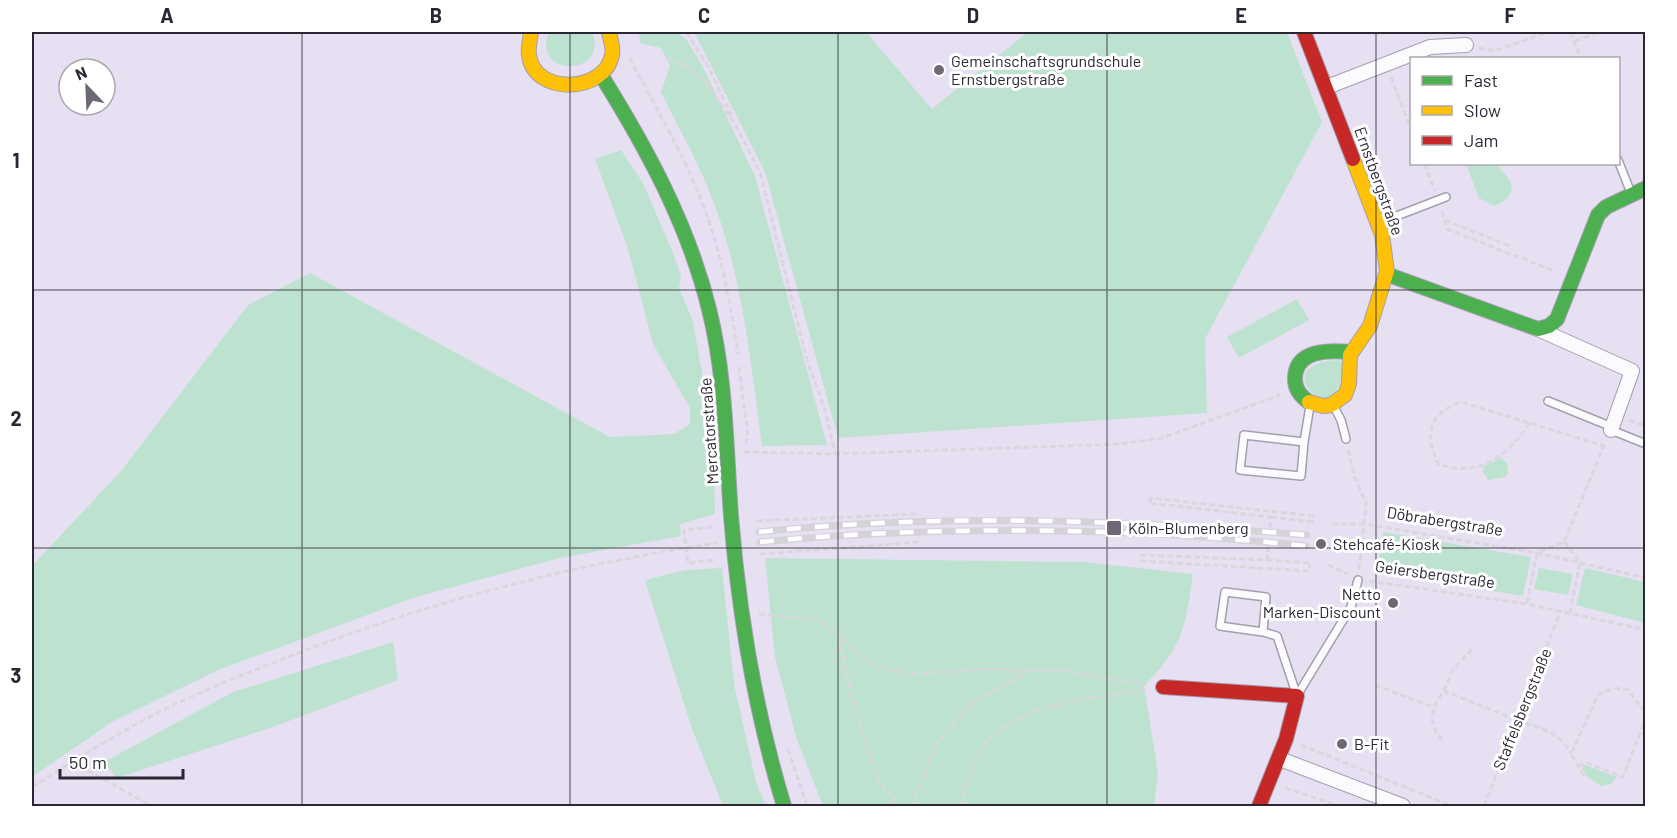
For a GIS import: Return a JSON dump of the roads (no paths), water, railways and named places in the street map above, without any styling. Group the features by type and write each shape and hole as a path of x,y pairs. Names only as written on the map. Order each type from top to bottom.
{"street":[{"path":"531,32 529,55 536,70 546,80 561,86 576,87 589,83 601,75 612,54 612,39 609,32"},
{"name":"Ernstbergstraße","path":"1304,32 1327,87 1387,250 1389,275 1369,330 1351,352"},
{"path":"1327,87 1430,47 1466,45"},
{"name":"Mercatorstraße","path":"601,75 645,145 675,208 697,266 709,310 722,378 731,514 744,640 767,755 784,807"},
{"path":"1538,329 1549,326 1557,319 1598,215 1606,207 1646,188"},
{"path":"1389,275 1538,329 1632,371 1611,428"},
{"path":"1320,351 1351,352 1348,390 1339,402 1332,405 1311,405 1297,392 1295,374 1304,358 1320,351"},
{"path":"1163,687 1297,696"},
{"name":"Geiersbergstraße","path":"1259,807 1280,759 1297,696"},
{"path":"1280,759 1403,807"}],"lane":[{"path":"1620,165 1631,194"},
{"path":"1378,223 1442,198"},
{"path":"1548,401 1646,444"},
{"path":"1304,442 1244,435 1240,470 1301,476 1308,408 1311,405"},
{"path":"1332,405 1341,420 1346,439"},
{"name":"Geiersbergstraße","path":"1297,696 1351,607 1358,580"},
{"path":"1263,632 1266,597 1225,592 1220,626 1277,636 1297,696"}],"railway":[{"path":"759,532 895,522 1033,521 1101,522 1307,535"},
{"path":"760,542 895,533 1033,530 1171,535 1306,546"}],"place":[{"name":"Gemeinschaftsgrundschule Ernstbergstraße","path":"939,70"},
{"name":"Köln-Blumenberg","path":"1114,528"},
{"name":"Stehcafé-Kiosk","path":"1321,544"},
{"name":"Netto Marken-Discount","path":"1393,603"},
{"name":"B-Fit","path":"1342,744"}]}
